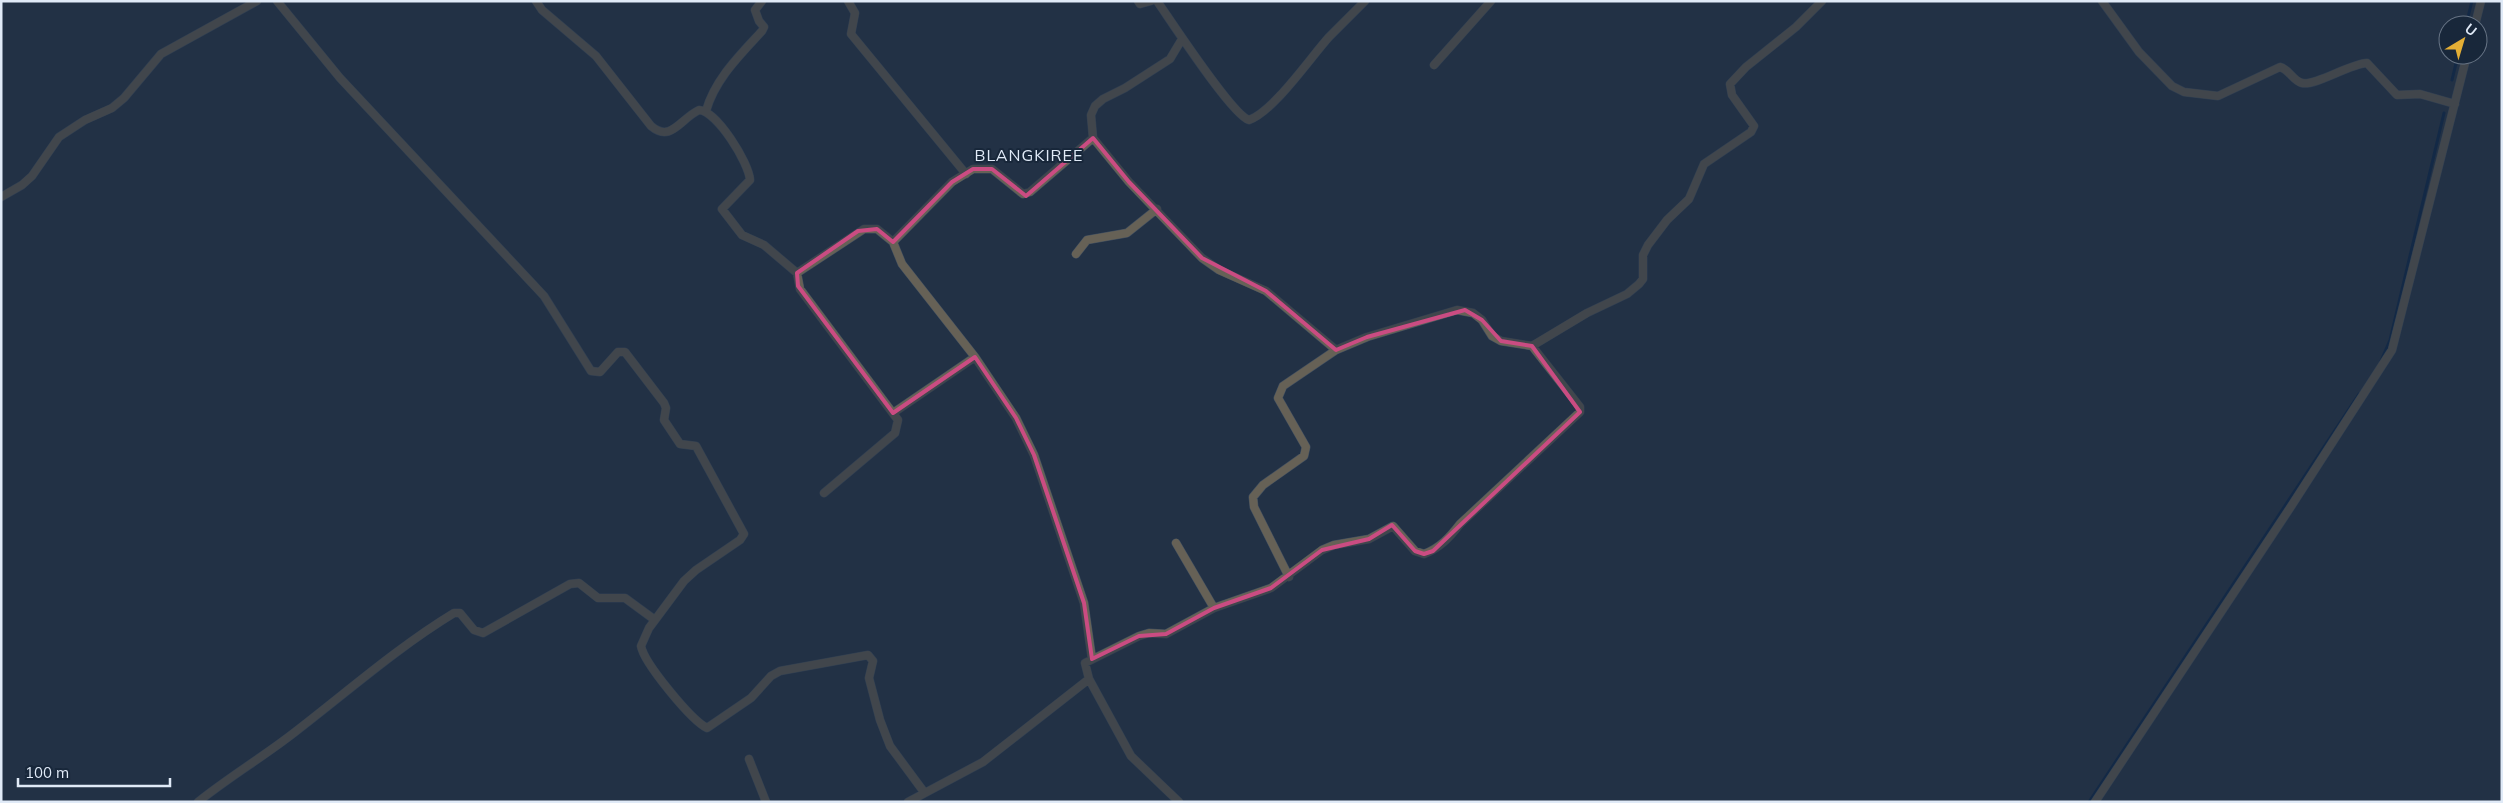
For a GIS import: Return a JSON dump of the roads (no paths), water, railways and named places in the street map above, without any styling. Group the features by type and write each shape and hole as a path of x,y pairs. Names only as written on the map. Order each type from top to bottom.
{"street":[{"path":"1,198 22,186 32,176 59,137 85,120 112,108 124,98 161,54 258,1"},
{"path":"278,1 340,78 544,296 592,371 600,372 618,352 625,352 664,403 666,408 664,420 678,442 683,446 696,446 744,534 740,540 696,570 684,581 648,628 640,646 644,658 684,707 707,728 751,698 771,676 780,671 868,655 874,661 869,678 870,689 890,746 924,792"},
{"path":"536,1 542,10 596,56 651,126 658,132 666,134 697,111 706,111 726,130 750,176 748,183 723,206 722,212 742,236 764,245 798,273 800,289 865,379 898,420 895,433 824,493"},
{"path":"706,111 710,99 724,74 762,31 764,27 759,22 755,10 762,1"},
{"path":"848,1 855,13 851,34 966,174"},
{"path":"1138,1 1140,4 1150,1"},
{"path":"1157,1 1224,96 1240,116 1249,120 1261,113 1284,90 1329,37 1365,1"},
{"path":"1434,64 1491,1"},
{"path":"1532,346 1586,313 1627,294 1639,284 1643,279 1643,255 1648,245 1667,220 1689,199 1704,164 1751,132 1754,126 1732,95 1730,84 1746,67 1796,27 1822,1"},
{"path":"2102,1 2139,52 2172,86 2184,92 2218,96 2280,67 2299,82 2308,83 2354,65 2367,63 2397,95 2420,94 2455,104"},
{"path":"2478,15 2481,1"},
{"path":"1182,39 1170,59 1126,88 1103,99 1095,106 1090,115 1093,138 1129,182 1202,258 1218,270 1266,291 1336,350"},
{"path":"2095,802 2290,508 2392,350 2465,65"},
{"path":"893,242 952,182 973,169 987,167 992,169 1023,194 1030,192 1093,138"},
{"path":"1076,254 1087,240 1128,233 1157,209"},
{"path":"798,273 864,229 877,229 893,242 902,264 975,357 1016,418 1034,455 1084,603 1092,659"},
{"path":"1179,802 1131,756 1090,679 1085,663 1139,636 1149,633 1166,634 1214,608 1271,588 1289,577 1322,550 1334,545 1369,539 1393,526 1415,551 1424,554 1433,551 1447,540 1460,524 1580,412 1580,407 1532,346 1500,340 1492,336 1482,320 1465,310 1367,337 1336,350 1283,386 1279,392 1278,398 1306,447 1304,456 1263,485 1252,498 1254,507 1289,577"},
{"path":"893,412 975,357"},
{"path":"1176,543 1214,608"},
{"path":"198,802 222,782 270,751 418,638 454,613 460,613 474,630 483,633 570,584 579,583 598,598 625,598 655,620"},
{"path":"908,802 983,762 1090,679"},
{"path":"749,759 766,802"}],"waterway":[{"path":"2468,15 2472,1"},
{"path":"2452,80 2456,65"},
{"path":"2381,361 2390,340 2444,113"},
{"path":"2089,802 2359,394"}],"district":[{"name":"BLANGKIREE","path":"1029,155"}]}
